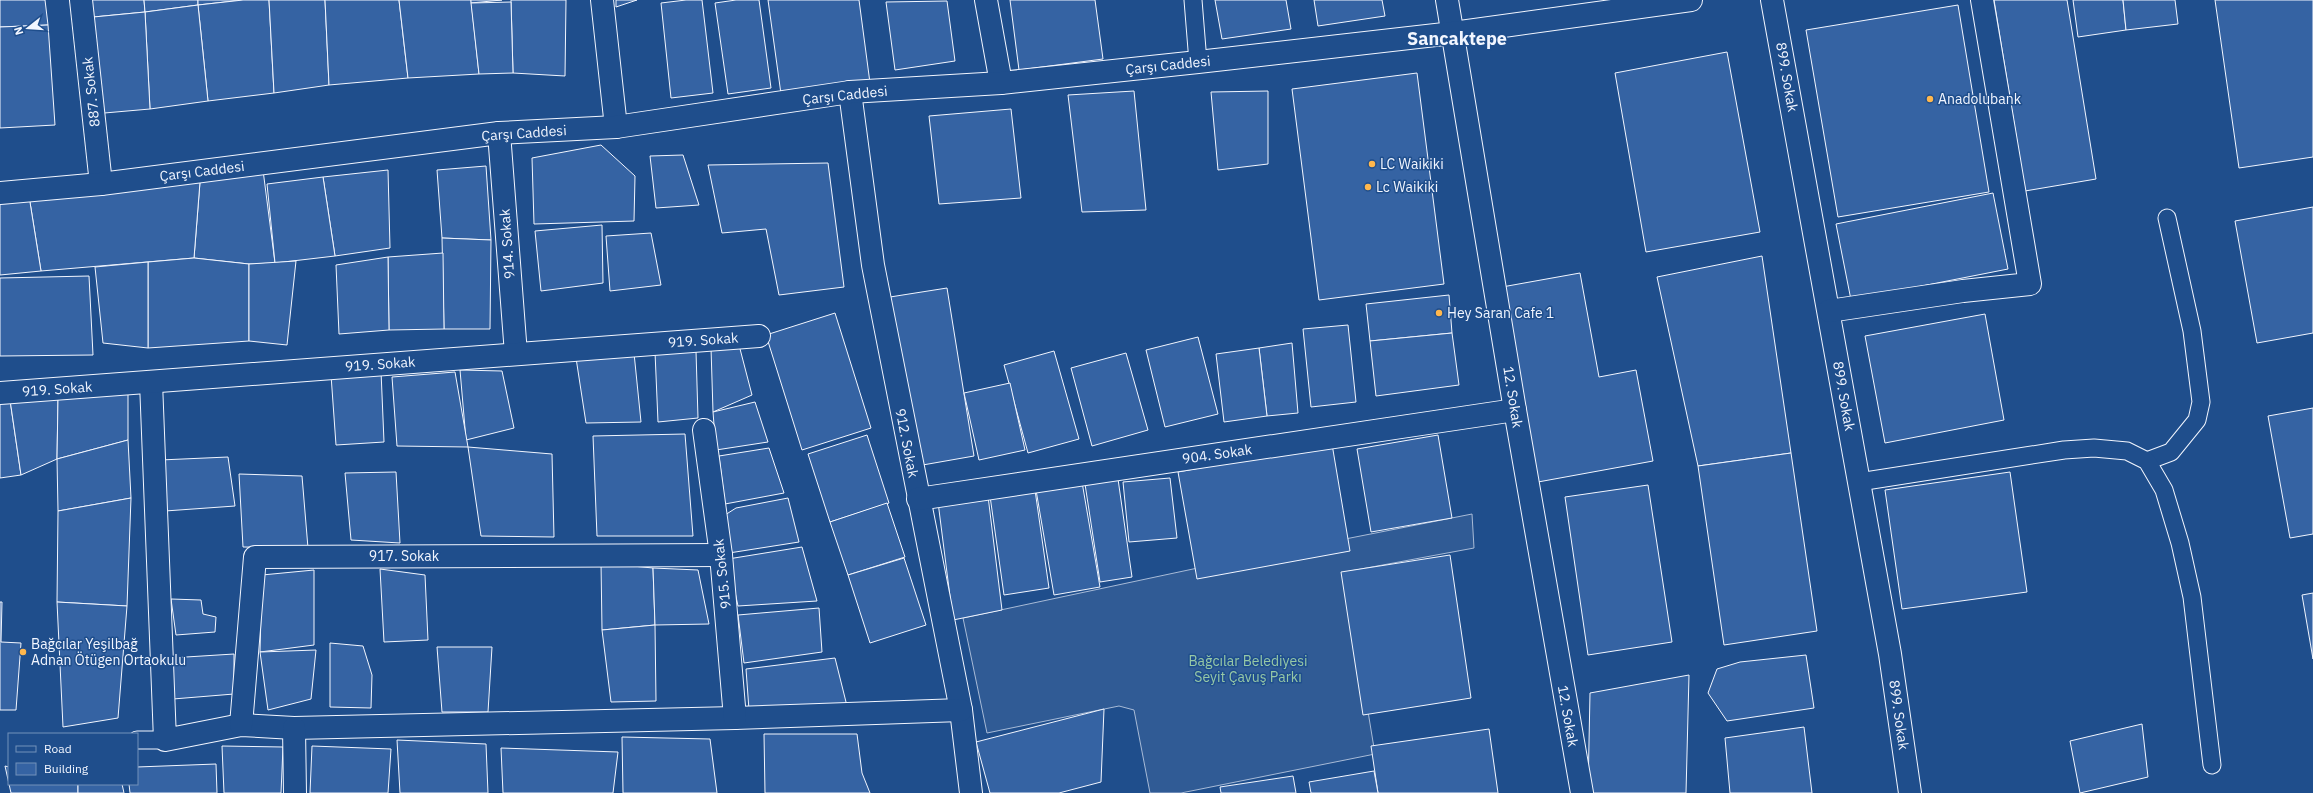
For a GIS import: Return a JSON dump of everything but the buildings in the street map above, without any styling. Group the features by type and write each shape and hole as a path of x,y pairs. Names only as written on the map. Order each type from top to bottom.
{"street":[{"name":"887. Sokak","path":"80,0 101,184"},
{"path":"602,0 616,127"},
{"path":"986,0 1001,83"},
{"name":"12. Sokak","path":"1447,0 1515,410 1582,793"},
{"name":"Çarşı Caddesi","path":"0,193 101,184 499,133 616,127 850,92 1001,83 1453,33 1691,0"},
{"name":"899. Sokak","path":"1772,0 1890,654 1910,793"},
{"path":"1829,311 1963,291 2030,284 1982,0"},
{"name":"912. Sokak","path":"850,92 873,265 918,499 961,710 971,793"},
{"name":"914. Sokak","path":"499,133 516,354"},
{"name":"919. Sokak","path":"0,393 759,336"},
{"path":"151,382 165,740 241,725 294,728 735,718 961,710"},
{"name":"904. Sokak","path":"918,499 1515,410"},
{"name":"915. Sokak","path":"704,430 721,555 735,718"},
{"name":"917. Sokak","path":"241,725 255,557 721,555"},
{"path":"294,728 295,793"}],"lane":[{"path":"1193,0 1198,62"},
{"path":"2147,461 2171,452 2197,420 2201,402 2192,331 2167,218"},
{"path":"1859,482 2064,450 2094,448 2127,451 2147,461 2164,490 2180,543 2192,597 2212,765"},
{"path":"138,740 165,740"}],"shaded area":[{"name":"Bağcılar Belediyesi Seyit Çavuş Parkı","path":"1472,514 1474,548 1345,572 1375,754 1181,793 1150,793 1134,710 1119,706 987,733 963,618 1193,569"}],"place":[{"name":"Anadolubank","path":"1930,99"},
{"name":"LC Waikiki","path":"1372,164"},
{"name":"Lc Waikiki","path":"1368,187"},
{"name":"Hey Saran Cafe 1","path":"1439,313"},
{"name":"Bağcılar Yeşilbağ Adnan Ötügen Ortaokulu","path":"23,652"}],"district":[{"name":"Sancaktepe","path":"1457,39"}]}
